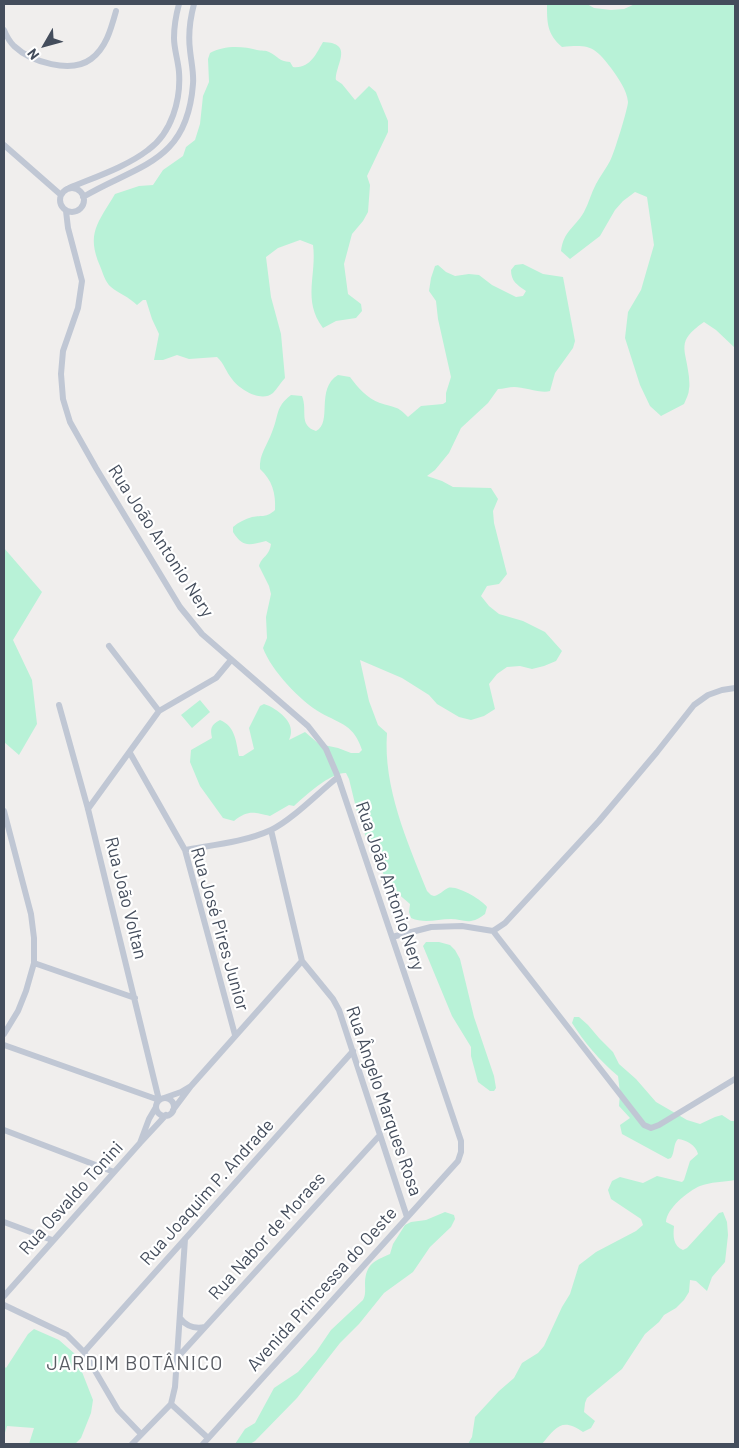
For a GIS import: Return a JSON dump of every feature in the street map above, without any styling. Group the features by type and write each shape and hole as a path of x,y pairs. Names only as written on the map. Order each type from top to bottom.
{"street":[{"path":"69,188 78,190 83,197 82,207 78,211 66,211 60,204 61,195 64,190 131,161 149,150 164,134 174,114 179,93 179,72 174,39 178,4"},
{"path":"83,197 144,167 159,157 172,145 183,127 190,105 194,82 189,47 190,22 194,4"},
{"path":"4,30 13,45 30,58 48,64 71,66 89,60 102,49 110,33 116,12"},
{"path":"4,145 61,195"},
{"name":"Rua João Antonio Nery","path":"66,211 68,228 82,281 78,308 63,351 61,374 63,399 70,422 180,607 202,634 308,726 326,749 338,777 461,1141 461,1152"},
{"path":"109,646 159,711"},
{"path":"88,808 159,711 216,678 231,660"},
{"path":"392,938 431,927 462,926 492,931 506,923 599,821 658,752 694,705 708,695 735,688"},
{"name":"Rua João Voltan","path":"59,705 88,808 162,1099"},
{"name":"Rua José Pires Junior","path":"130,752 185,850 235,1036"},
{"path":"185,850 241,839 271,830 284,822 338,777"},
{"path":"4,811 31,914 34,938 34,963 26,990 18,1011 4,1034"},
{"name":"Rua Ângelo Marques Rosa","path":"271,830 302,961 334,999 339,1010 407,1217"},
{"path":"492,931 644,1125 651,1128 659,1125 735,1079"},
{"name":"Rua Osvaldo Tonini","path":"4,1296 140,1143 173,1110 191,1086 302,961"},
{"path":"34,963 135,998"},
{"path":"4,1045 172,1101 173,1110"},
{"name":"Rua Joaquim P. Andrade","path":"84,1352 353,1051"},
{"name":"Rua Osvaldo Tonini","path":"140,1143 149,1119 162,1099 191,1086"},
{"path":"156,1108 160,1114 166,1115"},
{"path":"4,1130 114,1172"},
{"name":"Rua Nabor de Moraes","path":"177,1358 380,1135"},
{"name":"Avenida Princessa do Oeste","path":"203,1444 458,1161 461,1152"},
{"path":"4,1222 52,1240"},
{"path":"132,1444 171,1404 177,1358 185,1239"},
{"path":"4,1305 67,1335 84,1352 118,1410 141,1434"},
{"path":"180,1317 188,1325 198,1328 205,1327"},
{"path":"171,1404 208,1438"}],"green space":[{"path":"547,4 587,4 594,8 611,10 624,9 635,4 735,4 735,348 716,330 704,322 695,329 689,335 684,346 688,367 689,391 684,404 661,416 650,406 640,385 625,338 628,312 641,290 654,245 647,197 635,192 623,201 615,210 600,236 570,259 561,251 564,238 584,212 594,187 612,157 628,102 624,89 601,55 586,47 562,47 557,42 549,28"},
{"path":"323,42 333,43 341,51 336,80 342,84 355,100 369,86 376,92 388,121 388,132 367,176 370,185 368,212 352,234 344,264 348,294 361,304 362,311 356,318 336,321 323,328 313,307 313,245 300,240 278,248 266,257 271,297 281,334 285,378 273,393 268,396 257,396 240,387 235,383 217,357 189,359 177,355 163,360 154,360 159,334 146,300 137,305 111,287 103,274 94,245 94,236 99,221 115,194 139,186 153,185 163,170 183,156 186,147 195,140 200,124 203,96 209,82 208,59 210,53 227,47 268,51 281,60 290,62 293,67 299,67 312,60"},
{"path":"523,264 543,274 563,277 575,341 573,348 555,373 550,391 542,392 514,387 498,389 488,403 461,428 449,453 435,470 427,476 453,487 491,488 498,499 493,511 494,523 507,574 499,584 487,586 481,596 499,614 523,621 545,632 562,651 556,661 544,666 532,669 520,666 507,667 497,674 489,684 495,709 484,716 471,720 459,717 437,704 429,695 402,678 360,660 369,701 378,725 387,733 389,773 398,814 427,891 434,896 448,888 457,889 475,897 487,907 485,914 471,921 451,919 421,921 411,918 409,912 410,904 385,879 378,857 368,843 346,773 326,780 294,806 289,805 270,816 255,813 247,814 234,821 223,818 200,786 190,762 191,750 212,738 212,727 220,720 232,730 239,756 243,756 254,749 249,728 260,706 264,704 286,718 291,727 289,740 305,732 319,744 351,753 359,753 362,750 351,730 304,701 272,666 263,648 267,638 266,617 271,594 259,566 269,552 271,544 266,541 251,544 243,543 233,532 233,527 247,519 267,515 275,510 275,498 272,487 268,478 260,469 260,464 280,408 286,399 291,395 302,396 305,421 310,428 316,431 321,427 323,421 327,389 331,381 338,375 350,377 371,398 398,409 408,417 421,406 443,404 446,402 446,393 451,377 438,319 436,301 429,291 435,266 438,265 446,272 455,276 479,275 492,285 516,297 523,296 526,291 515,282 511,270 515,265"},
{"path":"4,548 42,592 13,640 32,680 37,724 19,755 4,742"},
{"path":"200,700 210,712 192,728 181,715"},
{"path":"426,942 439,942 450,945 460,959 474,1017 494,1076 496,1088 494,1091 490,1091 478,1082 471,1056 471,1047 452,1016 423,946"},
{"path":"574,1017 579,1017 588,1025 613,1052 619,1064 636,1079 656,1102 687,1120 700,1124 722,1115 731,1121 735,1121 735,1180 695,1188 674,1206 666,1222 674,1226 675,1243 683,1250 719,1213 723,1212 727,1222 728,1235 725,1262 712,1277 707,1291 696,1281 690,1280 689,1292 684,1300 676,1308 664,1315 645,1334 622,1369 587,1398 584,1412 595,1421 591,1428 583,1432 570,1425 560,1426 542,1444 468,1444 472,1437 475,1417 514,1378 522,1363 538,1353 544,1346 570,1294 579,1265 596,1252 636,1231 643,1225 641,1219 611,1199 608,1190 612,1181 620,1177 643,1183 657,1176 682,1182 690,1161 698,1154 690,1144 678,1139 671,1158 668,1159 622,1134 620,1125 630,1118 619,1106 618,1076 599,1058 582,1037 572,1023"},
{"path":"445,1212 454,1215 455,1219 451,1227 430,1247 413,1272 384,1293 359,1324 340,1343 297,1398 255,1441 250,1444 235,1444 245,1429 255,1423 274,1388 298,1372 316,1352 331,1330 363,1300 369,1267 375,1261 390,1254 393,1244 405,1225 411,1222 426,1220"},
{"path":"34,1329 59,1340 75,1354 93,1400 91,1413 81,1438 75,1444 29,1444 34,1428 7,1426 4,1436 4,1366 6,1368 28,1334"}],"district":[{"name":"JARDIM BOTÂNICO","path":"135,1363"}]}
